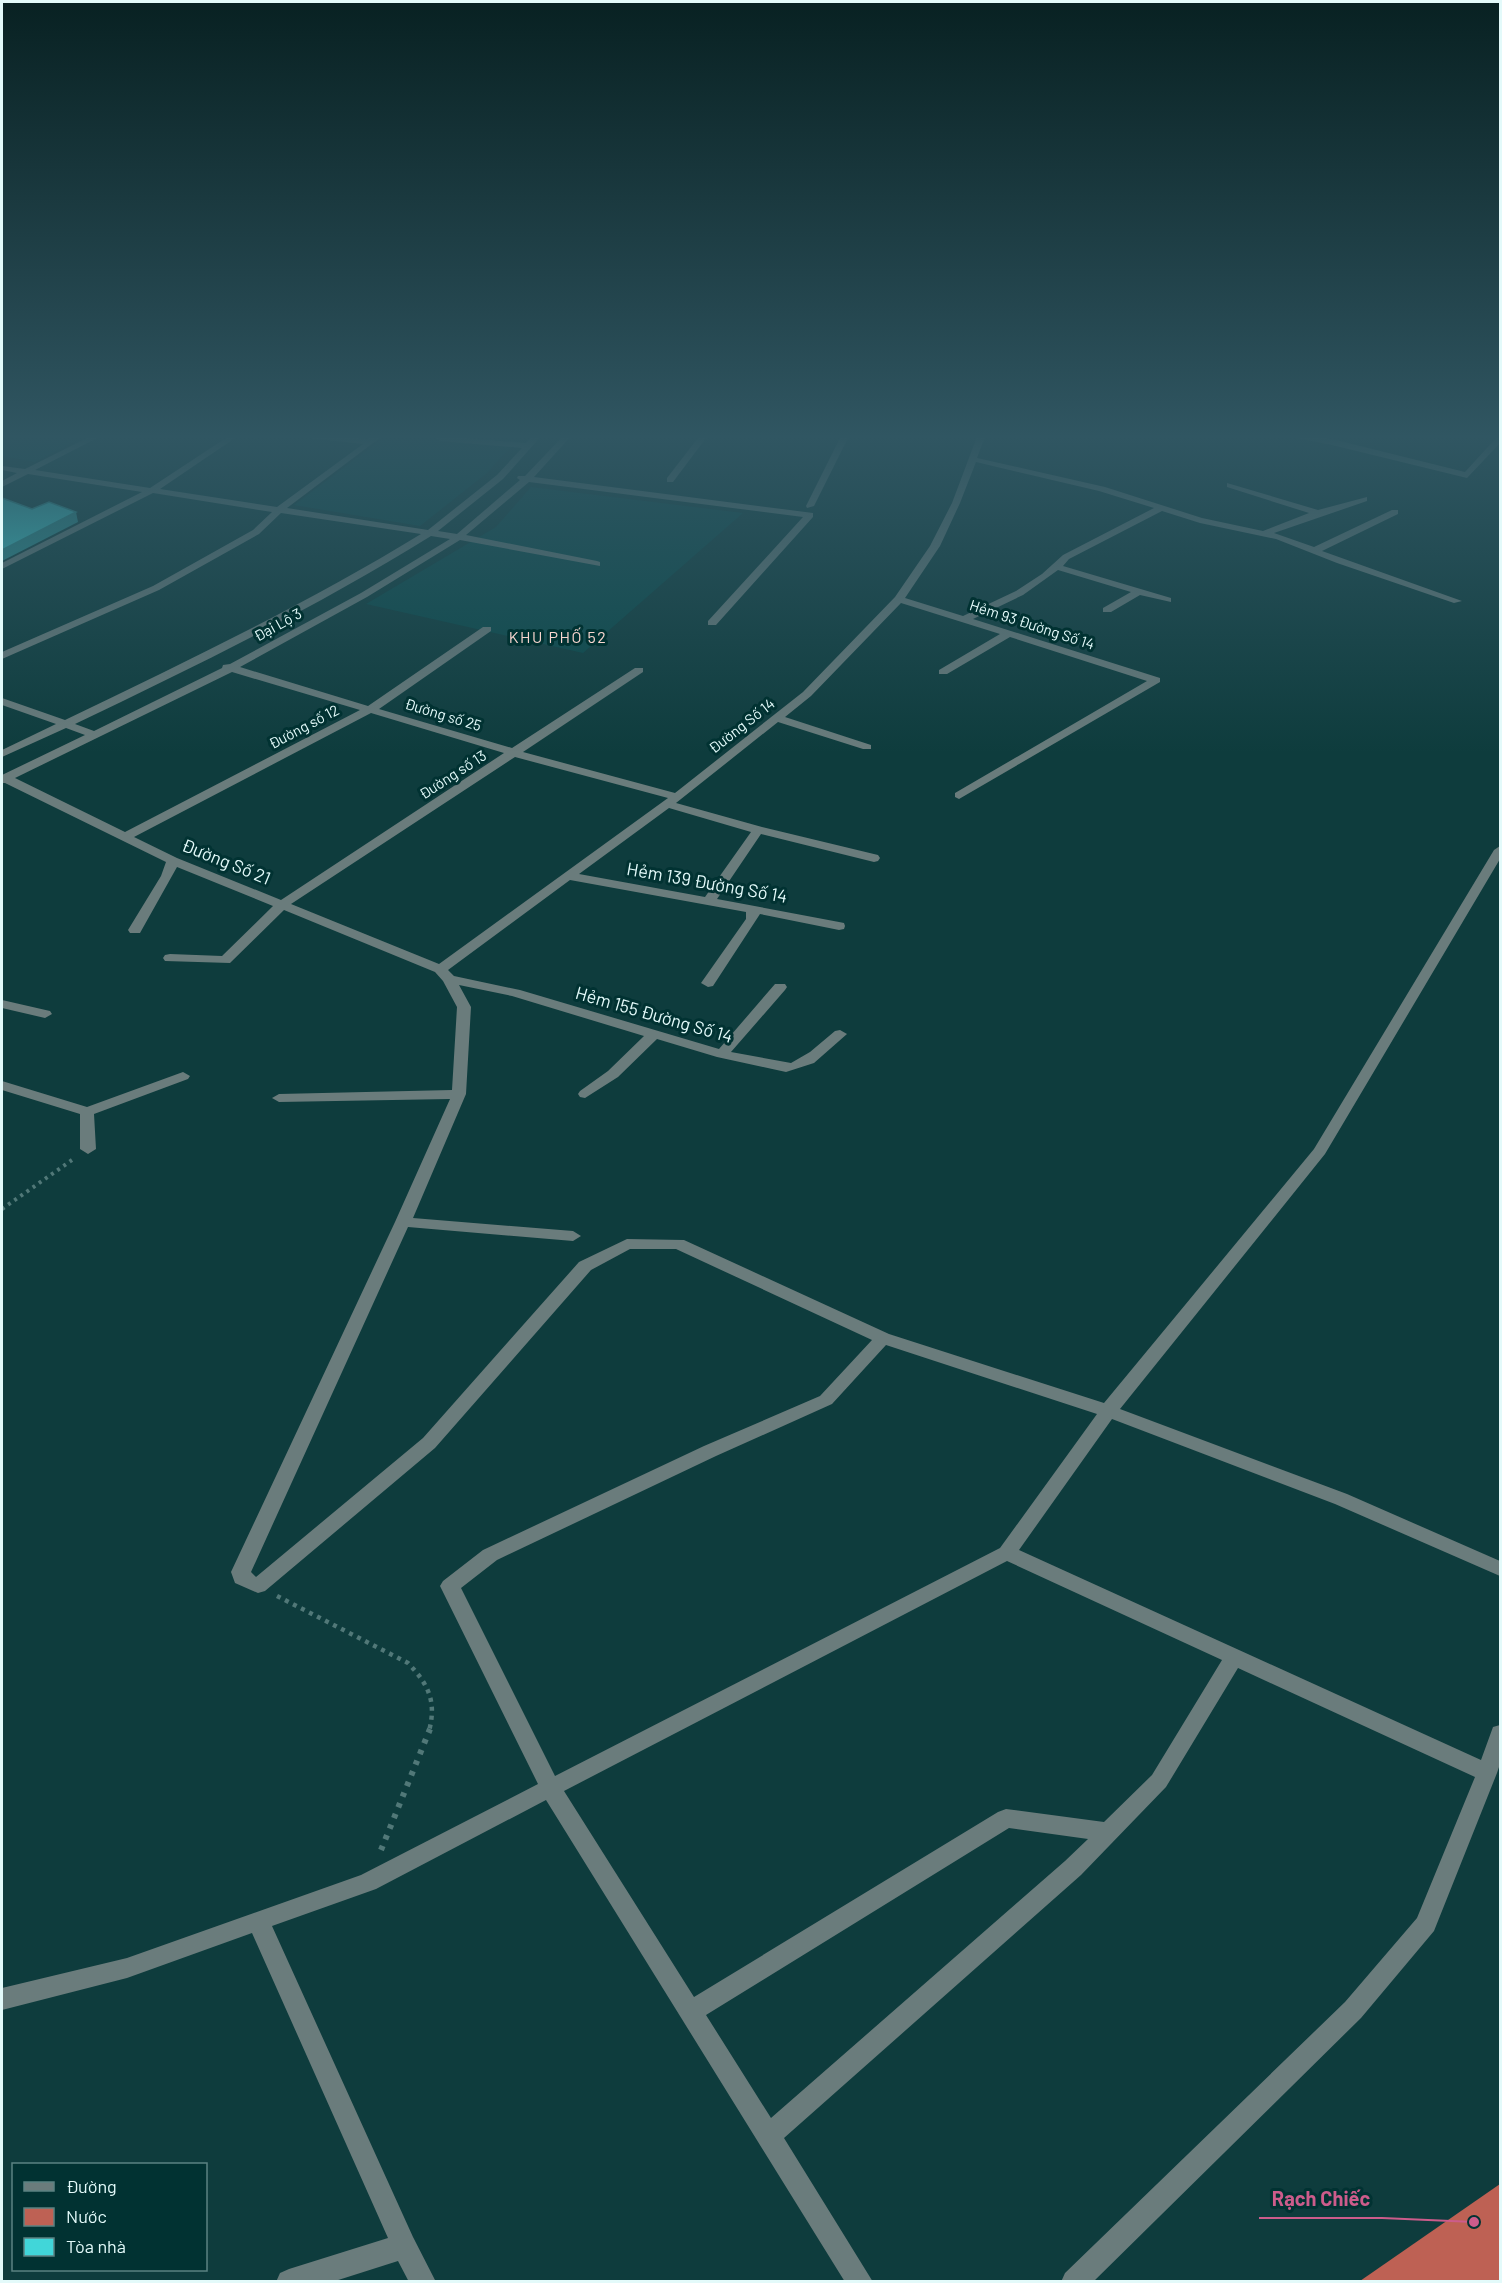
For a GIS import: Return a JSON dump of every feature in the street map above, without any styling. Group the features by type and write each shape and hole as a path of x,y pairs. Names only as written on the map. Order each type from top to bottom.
{"street":[{"path":"2,566 53,541"},
{"path":"2,656 156,588 241,541"},
{"name":"Đại Lộ 3","path":"2,754 201,659 336,588 417,541"},
{"name":"Đại Lộ 3","path":"3,779 231,668 364,595 453,541"},
{"path":"477,541 597,564"},
{"path":"712,623 787,541"},
{"name":"Đường Số 14","path":"445,974 568,876 672,801 807,694 899,599 938,541"},
{"path":"965,619 1001,604 1057,567 1066,557 1098,541"},
{"path":"1289,541 1457,601"},
{"path":"1314,551 1336,541"},
{"path":"1057,567 1168,600"},
{"path":"1107,610 1140,591"},
{"name":"Hẻm 93 Đường Số 14","path":"899,599 1156,680 959,795"},
{"name":"Đường số 12","path":"125,837 371,709 487,629"},
{"path":"943,672 1008,634"},
{"name":"Đường số 25","path":"201,659 672,801 758,830 874,858"},
{"name":"Đường số 13","path":"170,958 225,960 283,904 639,670"},
{"path":"2,701 96,735"},
{"path":"776,718 867,747"},
{"name":"Đường Số 21","path":"3,779 173,861 283,904 445,974"},
{"path":"709,901 758,830"},
{"path":"2,1999 127,1968 368,1882 1006,1553 1108,1411 1320,1151 1500,850"},
{"path":"135,930 167,876 173,861"},
{"name":"Hẻm 139 Đường Số 14","path":"568,876 684,899 763,910 839,926"},
{"path":"708,983 752,920 754,913 751,910"},
{"path":"445,974 464,1007 459,1094 403,1222 242,1572 242,1578 258,1586 429,1443 585,1266 627,1244 678,1244 883,1338 1108,1411 1341,1499 1500,1569"},
{"name":"Hẻm 155 Đường Số 14","path":"445,974 722,1054 786,1068 806,1063 840,1034"},
{"path":"722,1054 780,987"},
{"path":"2,1004 45,1014"},
{"path":"585,1094 613,1074 654,1034"},
{"path":"2,1085 87,1112 183,1076"},
{"path":"279,1098 459,1094"},
{"path":"87,1112 87,1149"},
{"path":"403,1222 573,1236"},
{"path":"860,2282 550,1788 450,1586 490,1555 710,1451 826,1400 883,1338"},
{"path":"1006,1553 1487,1773"},
{"path":"768,2136 1073,1868 1159,1781 1234,1657"},
{"path":"1074,2282 1353,2010 1426,1924 1487,1773 1500,1733"},
{"path":"690,2012 1006,1818 1108,1832"},
{"path":"258,1921 404,2246 423,2282"},
{"path":"289,2282 404,2246"}],"path":[{"path":"2,1209 87,1149"},
{"path":"258,1586 408,1664 421,1677 434,1698 433,1720 428,1735 368,1882"}],"shaded area":[{"path":"473,541 712,541 583,653 366,604"}],"water":[{"path":"1500,2184 1500,2281 1360,2281"}],"building":[{"path":"2,541 20,541 2,550"}],"place":[{"name":"Rạch Chiếc","path":"1474,2222"}],"district":[{"name":"KHU PHỐ 52","path":"558,637"}]}
